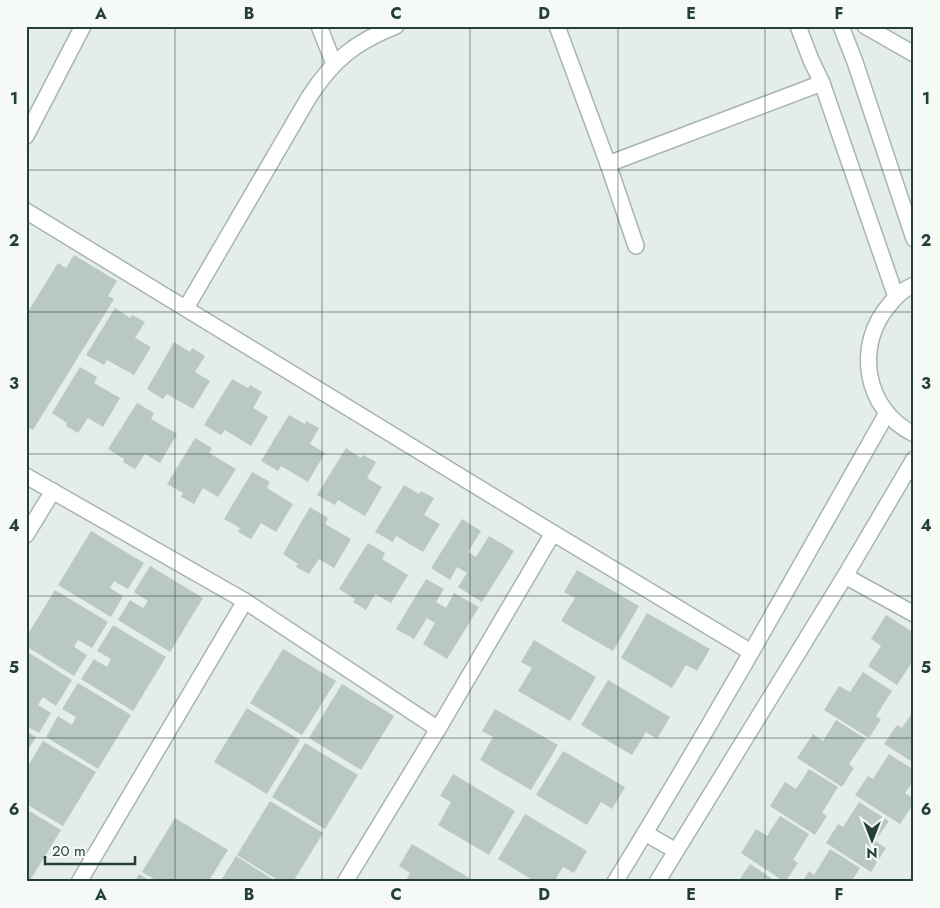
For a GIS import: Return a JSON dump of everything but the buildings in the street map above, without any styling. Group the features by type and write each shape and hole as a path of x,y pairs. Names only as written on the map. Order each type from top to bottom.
{"street":[{"path":"26,136 83,26"},
{"path":"319,26 334,64"},
{"path":"186,308 320,80 334,64 362,41 396,26"},
{"path":"557,26 636,246"},
{"path":"798,26 822,83 896,297"},
{"path":"841,26 855,62 914,239"},
{"path":"865,26 914,54"},
{"path":"608,164 822,83"},
{"path":"26,211 751,652"},
{"path":"914,285 896,297 883,311 874,327 869,344 868,363 870,381 877,398 887,413 898,424 914,434"},
{"path":"615,882 751,652 887,413"},
{"path":"657,882 845,576 914,459"},
{"path":"26,476 245,601 438,729"},
{"path":"26,535 53,491"},
{"path":"345,882 438,729 553,532"},
{"path":"845,576 914,614"},
{"path":"79,882 245,601"},
{"path":"645,833 676,851"}]}
